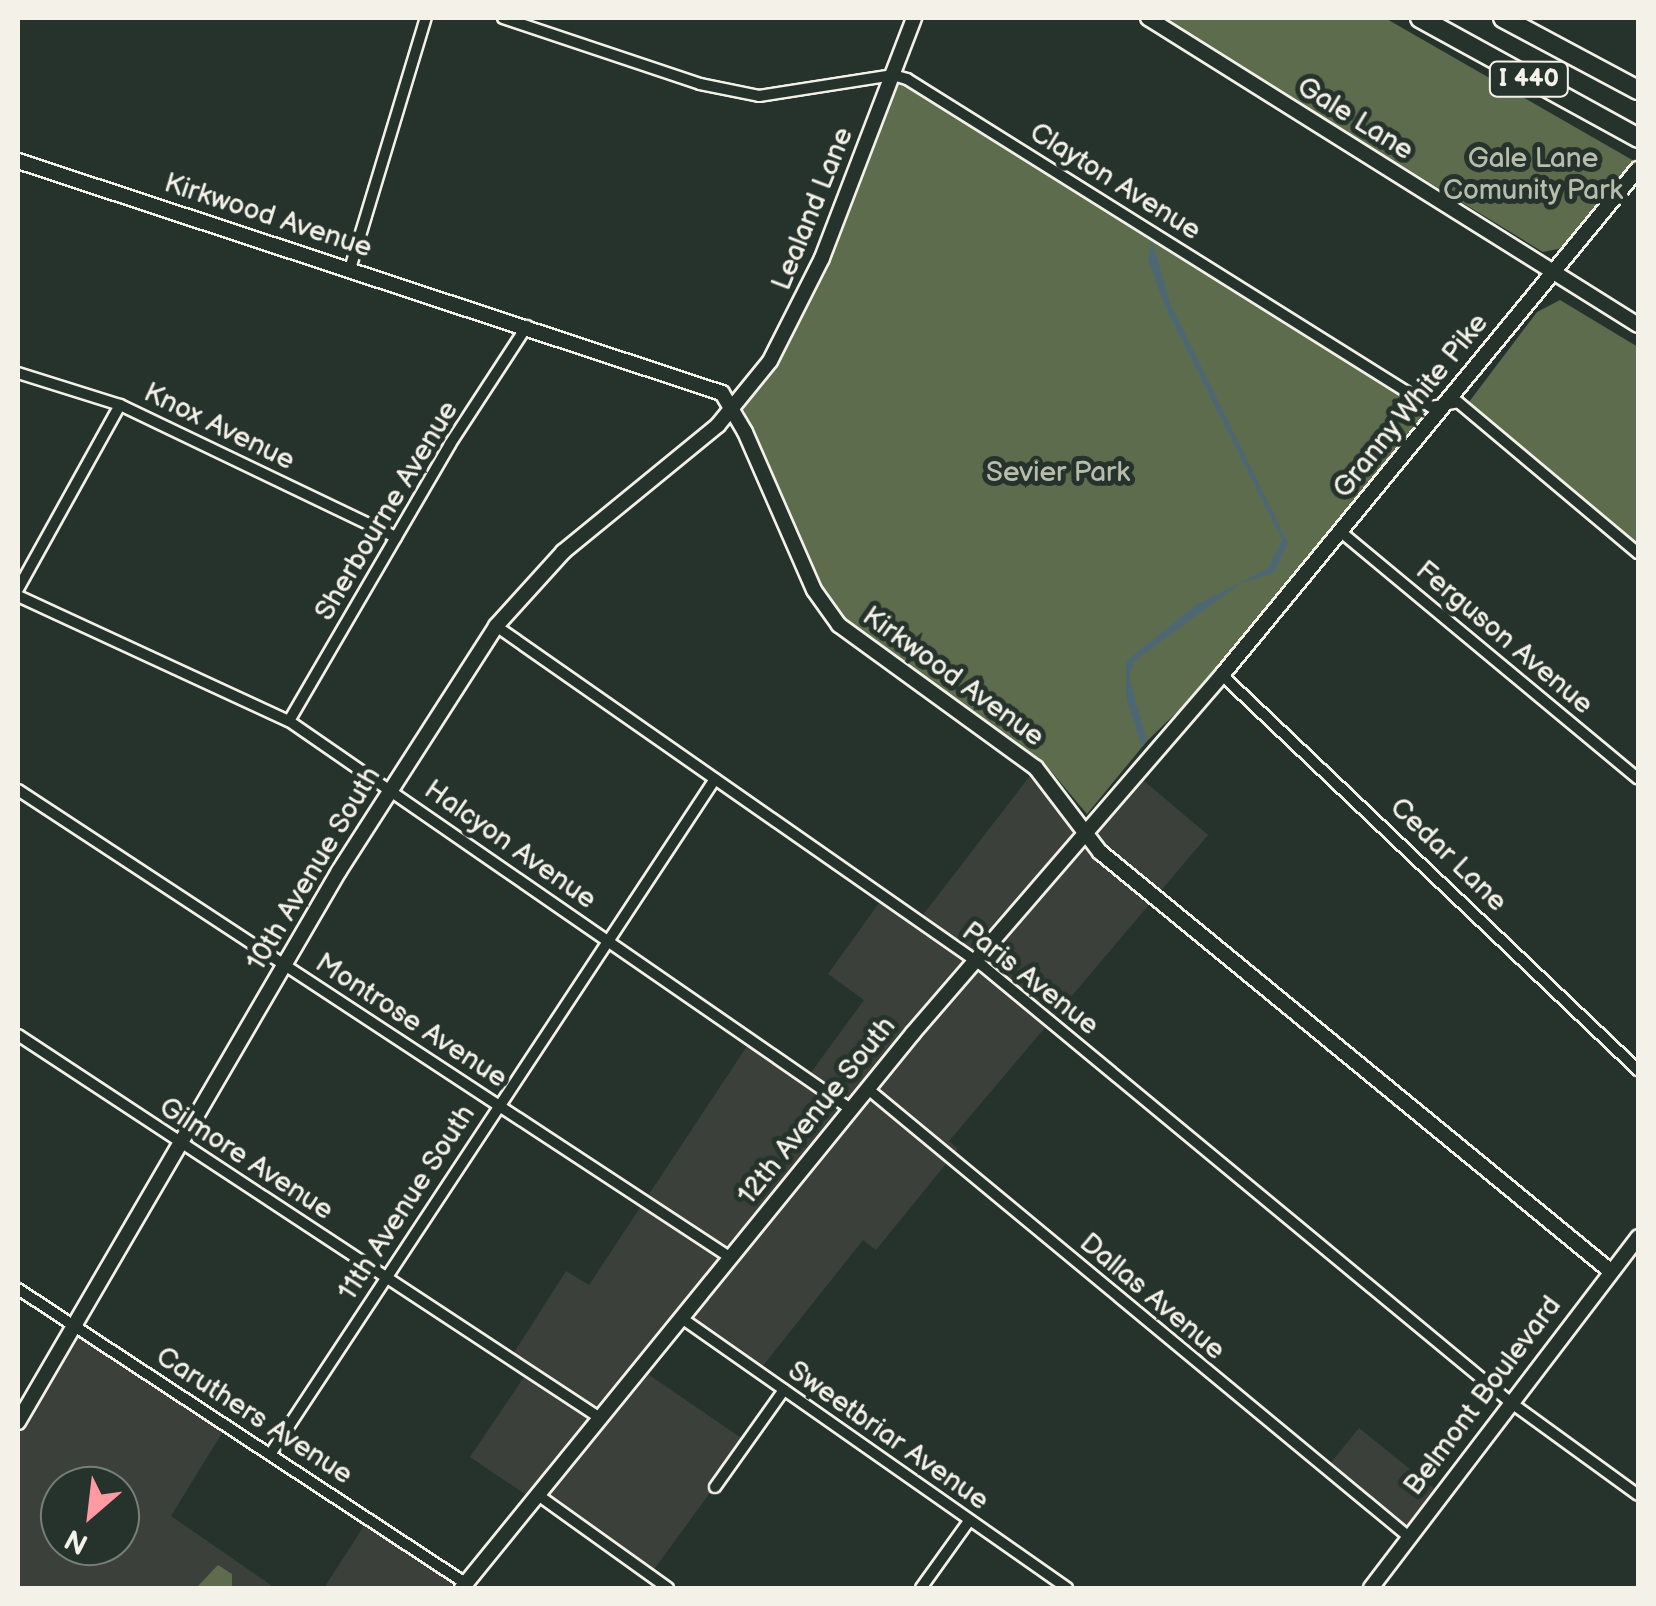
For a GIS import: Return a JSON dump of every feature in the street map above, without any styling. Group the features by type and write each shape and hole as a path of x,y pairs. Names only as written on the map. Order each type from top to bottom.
{"highway":[{"name":"I 440","path":"1420,18 1638,138"},
{"name":"I 440","path":"1503,18 1638,90"}],"street":[{"path":"350,270 426,18"},
{"path":"503,18 700,84 759,96 892,75"},
{"name":"Lealand Lane","path":"733,406 796,316 914,18"},
{"name":"Gale Lane","path":"1148,18 1638,325"},
{"name":"Clayton Avenue","path":"892,75 1431,408 1460,404 1638,553"},
{"name":"Kirkwood Avenue","path":"18,161 708,386 733,406 803,570 839,625 1036,768 1083,831 1609,1270"},
{"name":"Granny White Pike","path":"1222,675 1638,169"},
{"name":"Sherbourne Avenue","path":"289,721 396,537 527,326"},
{"name":"Knox Avenue","path":"18,374 120,405 396,537"},
{"path":"18,593 120,405"},
{"name":"10th Avenue South","path":"18,1422 284,966 496,626 563,552 733,406"},
{"name":"Ferguson Avenue","path":"1341,532 1638,779"},
{"name":"Halcyon Avenue","path":"18,593 289,721 852,1110"},
{"name":"Paris Avenue","path":"496,626 974,960 1510,1402 1638,1495"},
{"name":"12th Avenue South","path":"464,1586 974,960 1222,675"},
{"name":"Cedar Lane","path":"1222,675 1638,1070"},
{"name":"11th Avenue South","path":"271,1453 715,779"},
{"name":"Montrose Avenue","path":"18,790 730,1258"},
{"name":"Gilmore Avenue","path":"18,1036 600,1418"},
{"name":"Dallas Avenue","path":"868,1089 1409,1537"},
{"name":"Belmont Boulevard","path":"1372,1588 1609,1270 1638,1237"},
{"name":"Caruthers Avenue","path":"18,1289 271,1453 464,1586"},
{"name":"Sweetbriar Avenue","path":"683,1319 1067,1588"},
{"path":"715,1487 784,1390"},
{"path":"538,1496 668,1588"},
{"path":"921,1588 969,1521"}],"shaded area":[{"path":"1036,768 1083,831 1137,775 1208,835 949,1141 958,1149 876,1250 863,1240 758,1372 683,1319 642,1370 747,1442 650,1575 539,1496 534,1500 470,1457 528,1371 510,1359 566,1271 589,1285 751,1040 807,1078 864,1000 828,974 884,896 919,920"},
{"path":"74,1327 227,1425 171,1516 275,1588 18,1588 18,1422"},
{"path":"1359,1428 1441,1494 1407,1535 1326,1469"},
{"path":"369,1518 438,1563 473,1588 324,1588"}],"green space":[{"name":"Gale Lane Comunity Park","path":"1160,18 1385,18 1634,161 1563,248 1543,252"},
{"name":"Sevier Park","path":"896,76 1429,412 1205,685 1147,741 1087,814 1050,770 839,616 823,595 742,406 800,322"},
{"path":"1560,300 1638,347 1638,544 1469,402 1537,312"},
{"path":"218,1565 232,1574 232,1588 196,1588"}],"water":[{"path":"1152,240 1170,303 1288,543 1274,573 1241,583 1134,661 1129,677 1147,741 1142,747 1126,698 1126,661 1196,605 1267,569 1282,540 1165,307 1148,260"}]}
